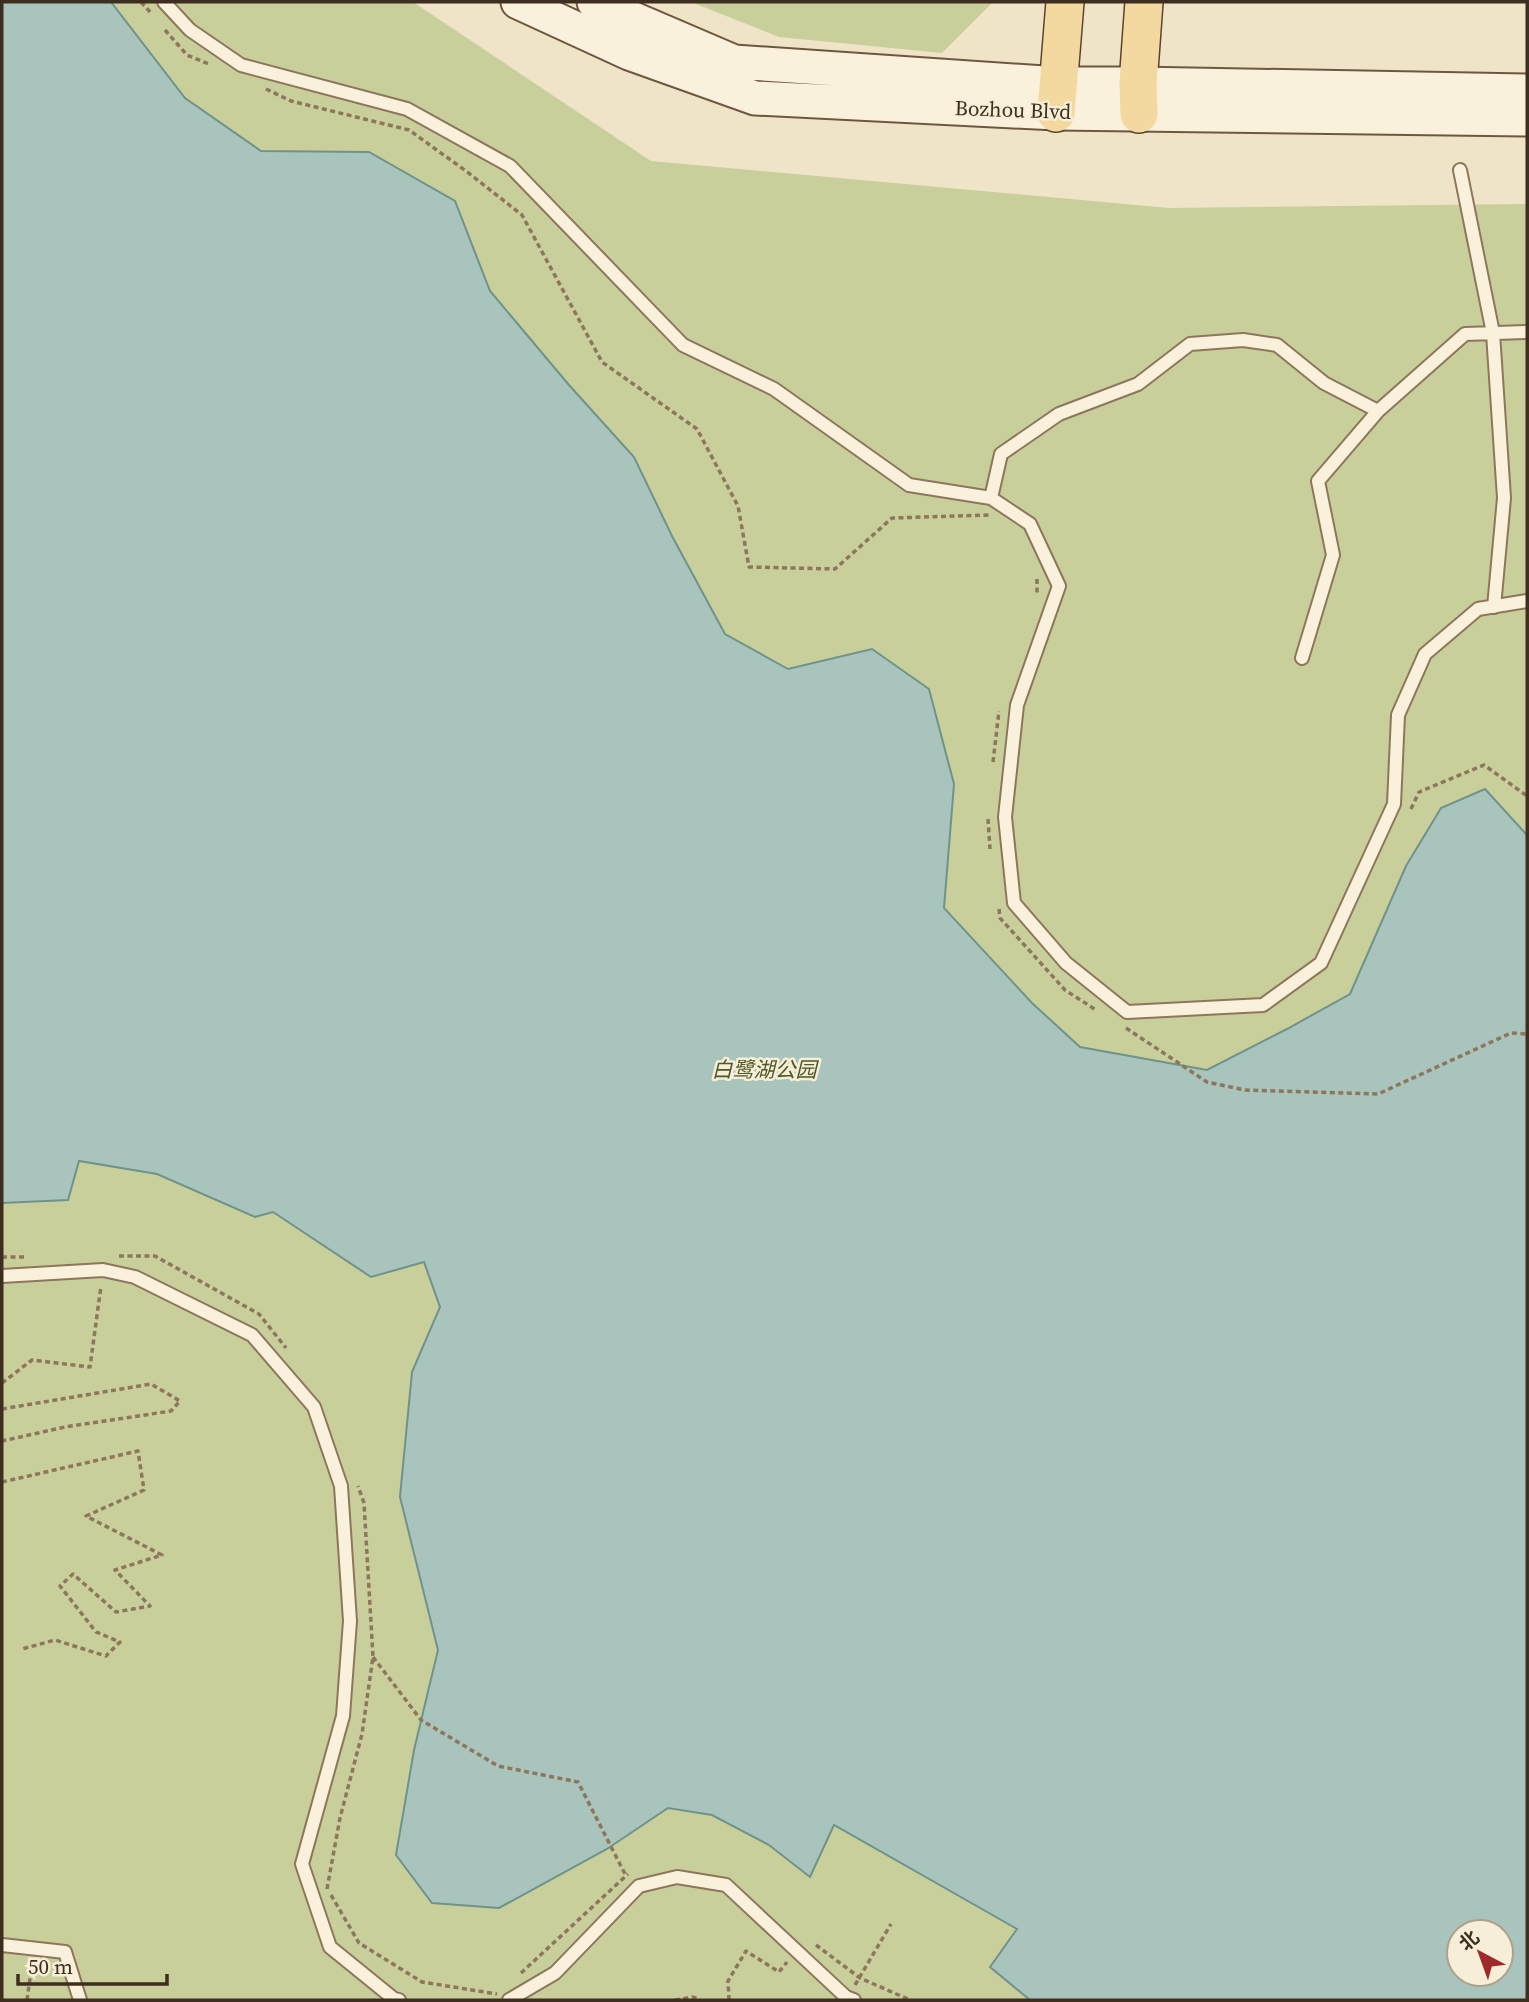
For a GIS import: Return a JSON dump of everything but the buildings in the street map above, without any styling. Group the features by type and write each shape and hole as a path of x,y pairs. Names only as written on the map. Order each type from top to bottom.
{"main road":[{"name":"Bozhou Blvd","path":"518,2 629,53 755,98 1138,99 1527,91"},
{"name":"Bozhou Blvd","path":"594,2 734,62 1058,99"},
{"path":"1058,99 1065,2"},
{"path":"1138,99 1144,2"},
{"name":"Bozhou Blvd","path":"1138,99 1527,119"}],"lane":[{"path":"164,2 190,30 241,65 407,109 510,166 683,345 774,388 909,485 991,498 1030,524 1059,586 1017,705 1005,817 1014,903 1066,963 1127,1012 1263,1005 1321,963 1394,804 1398,715 1424,654 1478,609 1527,601"},
{"path":"1460,170 1493,334 1504,498 1494,607"},
{"path":"1302,658 1333,555 1318,481 1378,411 1465,334 1527,332"},
{"path":"991,498 1001,454 1059,414 1138,384 1191,344 1243,340 1277,345 1324,383 1378,411"},
{"path":"2,1276 103,1270 135,1277 252,1335 314,1407 341,1486 350,1621 343,1716 302,1864 330,1947 394,1999 399,2000"},
{"path":"504,1997 555,1973 639,1886 677,1877 726,1885 850,1999"},
{"path":"2,1945 65,1952 80,2000"}],"path":[{"path":"141,2 156,19"},
{"path":"164,28 187,55 222,70"},
{"path":"257,86 292,101 409,131 522,215 602,362 697,429 738,506 749,567 835,569 892,518 1000,515"},
{"path":"1036,571 1038,608"},
{"path":"992,772 997,716 1002,704"},
{"path":"1408,816 1419,792 1484,765 1527,796"},
{"path":"988,813 991,853"},
{"path":"998,905 1000,918 1065,990 1105,1015"},
{"path":"1138,1027 1125,1028 1207,1082 1245,1090 1378,1094 1511,1033 1527,1034"},
{"path":"113,1256 155,1256 259,1314 294,1357"},
{"path":"2,1257 30,1257"},
{"path":"2,1383 32,1360 90,1367 103,1270"},
{"path":"2,1409 150,1384 180,1401 171,1411 65,1427 2,1441"},
{"path":"2,1482 138,1451 144,1490 86,1517 162,1555 115,1570 150,1606 116,1612 73,1574 60,1586 96,1632 120,1642 106,1656 55,1640 22,1649"},
{"path":"355,1478 364,1503 373,1657 362,1734 340,1818 327,1889 359,1943 422,1982 504,1997"},
{"path":"373,1657 421,1720 498,1766 578,1782 625,1874"},
{"path":"518,1976 625,1874 636,1872"},
{"path":"850,1999 891,1924"},
{"path":"807,1938 860,1978 910,2000"},
{"path":"27,2000 34,1948"},
{"path":"729,2000 728,1981 746,1951 779,1972 796,1951"},
{"path":"675,2000 693,1997 700,2000"}],"green space":[{"name":"白鹭湖公园","path":"2,2 413,2 651,161 1169,208 1527,204 1527,2000 2,2000"},
{"path":"691,2 993,2 942,53 779,37"}],"water":[{"name":"白鹭湖公园","path":"2,2 111,2 185,98 261,151 369,152 455,201 490,291 634,457 672,536 725,634 788,669 872,649 929,689 954,784 944,908 1032,1003 1080,1047 1207,1070 1350,994 1406,866 1441,808 1485,789 1527,835 1527,2000 1030,2000 990,1967 1017,1929 834,1825 810,1877 769,1845 712,1815 668,1808 607,1849 499,1908 432,1903 396,1855 414,1750 438,1650 400,1497 412,1372 440,1307 424,1262 371,1277 273,1212 255,1217 157,1174 79,1161 68,1200 2,1203"}]}
